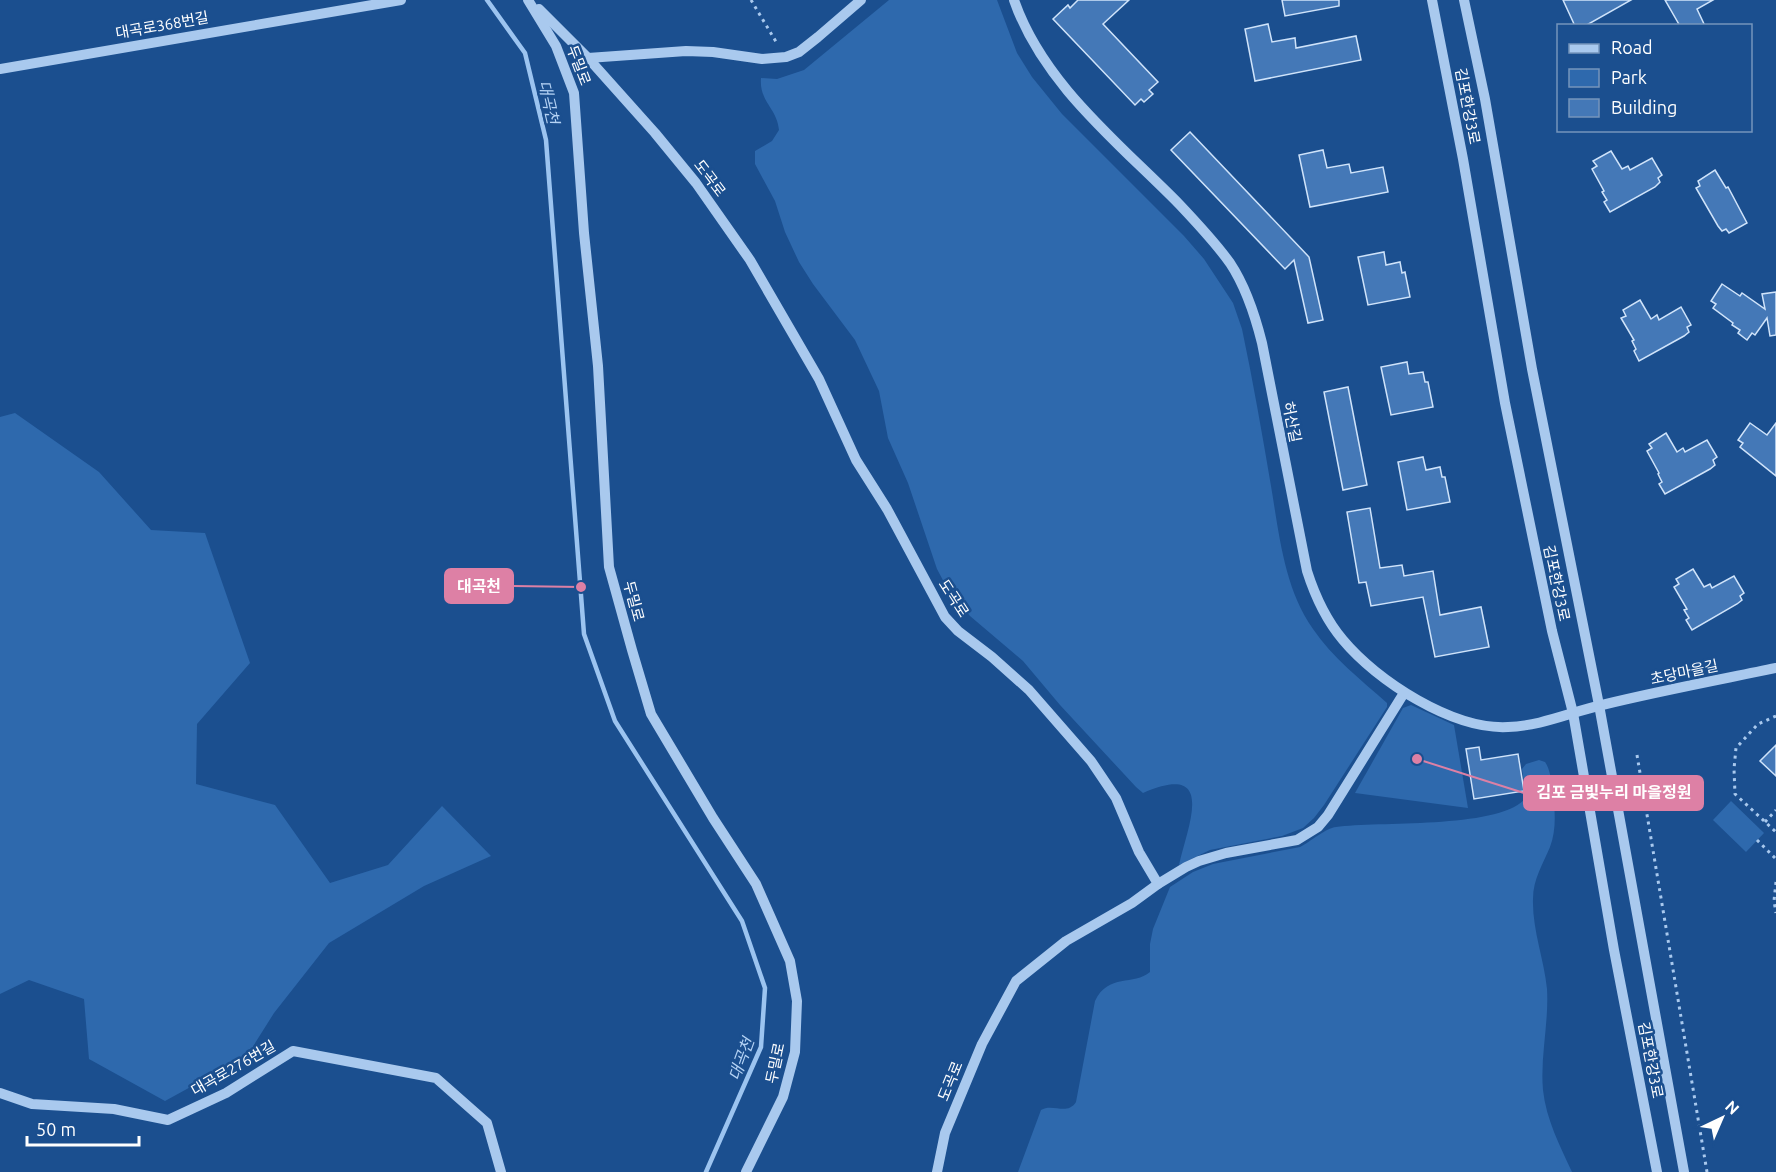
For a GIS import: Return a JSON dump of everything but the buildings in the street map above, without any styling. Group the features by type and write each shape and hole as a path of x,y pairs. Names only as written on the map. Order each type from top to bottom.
{"street":[{"name":"대곡로368번길","path":"0,69 401,0"},
{"name":"도곡로","path":"530,0 588,58 696,183 750,261 819,379 856,460 887,509 945,616 958,631 1029,690 1091,761 1116,798 1139,852 1158,884 1132,903 1066,941 1016,981 982,1044 945,1133 937,1172"},
{"name":"두밀로","path":"530,0 556,46 574,93 584,233 598,366 609,567 651,714 713,818 756,884 790,961 797,1002 795,1052 783,1097 746,1172"},
{"path":"588,58 686,51 714,52 762,59 786,57 799,52 818,38 861,0"},
{"name":"허산길","path":"1014,0 1035,45 1060,80 1216,244 1240,282 1257,322 1262,343 1302,553 1313,588 1330,622 1342,639 1357,655 1404,693 1456,717 1494,726 1521,726 1599,705"},
{"name":"김포한강3로","path":"1432,0 1463,159 1505,403 1552,631 1572,713 1614,950 1657,1172"},
{"name":"김포한강3로","path":"1464,0 1485,99 1532,369 1599,705 1684,1172"},
{"name":"초당마을길","path":"1599,705 1776,668"},
{"path":"1158,884 1199,861 1226,853 1297,840 1318,827 1336,803 1404,693"},
{"name":"대곡로276번길","path":"0,1093 32,1104 114,1109 168,1120 226,1093 293,1051 436,1078 487,1123 501,1172"}],"path":[{"path":"751,0 786,57"},
{"path":"1776,716 1758,724 1736,748 1734,769 1735,794 1776,832"},
{"path":"1637,754 1707,1172"},
{"path":"1765,822 1776,810"},
{"path":"1757,840 1776,859"},
{"path":"1776,882 1774,901 1776,913"}],"green space":[{"path":"889,0 997,0 1017,53 1032,77 1062,114 1184,236 1204,259 1233,303 1242,329 1284,560 1295,596 1313,629 1329,649 1387,703 1387,707 1324,805 1303,828 1282,836 1210,850 1179,865 1191,816 1192,802 1189,791 1181,785 1166,785 1143,793 1136,787 1060,705 1023,661 970,616 946,586 937,569 908,483 888,438 879,391 855,340 799,262 785,232 775,201 755,164 755,151 772,141 779,130 778,122 765,99 761,78 777,79 804,70"},
{"path":"15,413 99,472 151,530 205,533 250,663 197,724 196,784 275,805 330,883 388,865 442,806 491,856 424,886 329,943 274,1013 247,1056 165,1101 89,1059 84,999 29,980 0,994 0,417"},
{"path":"1411,705 1454,725 1468,808 1355,793 1403,708"},
{"path":"1539,760 1545,762 1549,771 1555,818 1550,847 1533,892 1534,922 1547,989 1543,1090 1550,1122 1572,1172 1018,1172 1041,1110 1064,1109 1076,1102 1095,1001 1100,992 1114,983 1144,976 1150,972 1150,944 1153,929 1170,887 1193,872 1213,864 1300,847 1323,832 1336,827 1463,820 1488,816 1509,809 1524,800 1526,794 1522,769 1526,764"},
{"path":"1731,801 1764,833 1746,852 1713,820"}],"waterway":[{"name":"대곡천","path":"487,0 525,53 546,140 584,634 615,721 742,921 765,988 761,1047 706,1172"}],"place":[{"name":"대곡천","path":"581,587"},
{"name":"김포 금빛누리 마을정원","path":"1417,759"}]}
